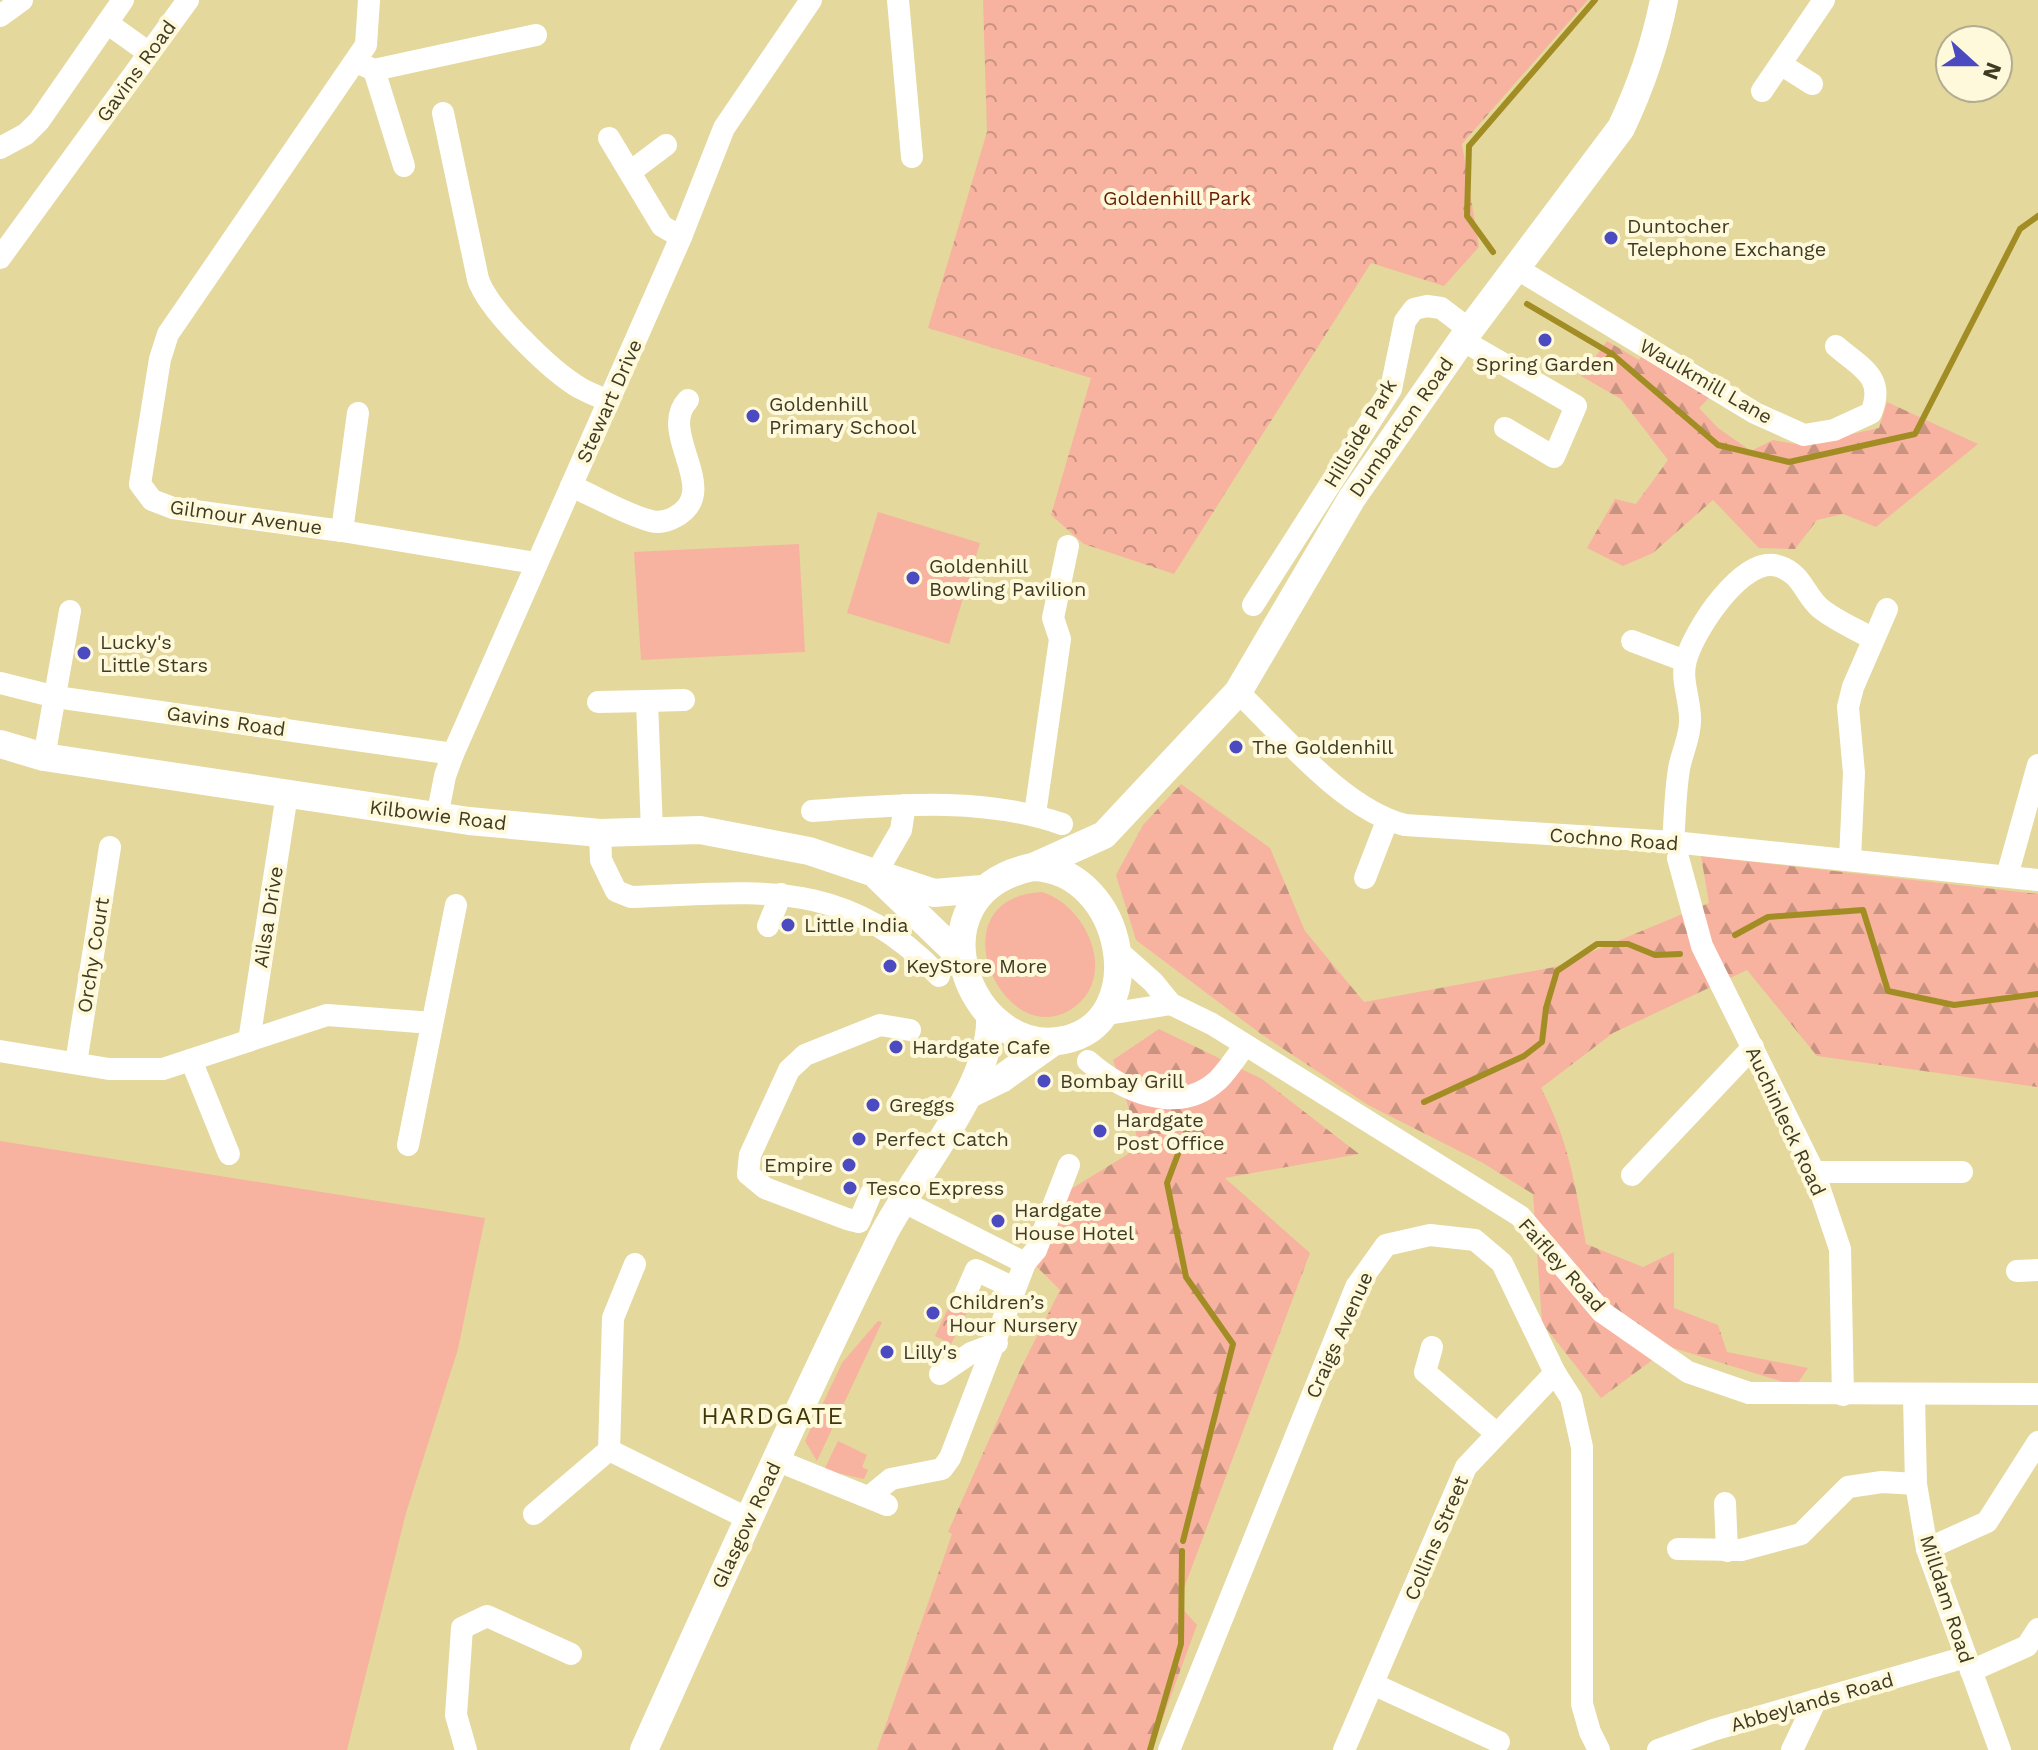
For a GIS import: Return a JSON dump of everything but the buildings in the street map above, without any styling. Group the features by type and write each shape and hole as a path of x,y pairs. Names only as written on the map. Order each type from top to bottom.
{"main road":[{"name":"Dumbarton Road","path":"1104,835 1238,692 1352,498 1466,335 1621,128 1652,54 1664,0"},
{"name":"Kilbowie Road","path":"0,744 44,757 437,817 600,833 700,830 809,851 934,893 982,889"},
{"path":"1053,1042 1013,1032 990,1017 969,981 961,957 964,919 982,889 1009,873 1033,867 1104,835"},
{"path":"1085,888 1104,835"},
{"path":"970,1094 1001,1079 1053,1042 1083,1033 1101,1015 1116,986 1118,951 1108,920 1085,888 1064,873 1033,867"},
{"name":"Kilbowie Road","path":"875,875 961,957"},
{"name":"Glasgow Road","path":"644,1750 776,1460 872,1228 902,1201 970,1094 988,1046 990,1017"}],"street":[{"path":"0,16 22,0"},
{"path":"0,148 19,139 39,121 123,0"},
{"name":"Gavins Road","path":"0,258 188,0"},
{"name":"Gilmour Avenue","path":"369,0 369,36 358,70 168,334 139,473 145,493 162,505 535,563"},
{"name":"Stewart Drive","path":"437,817 453,754 681,237 724,128 811,0"},
{"path":"898,0 912,157"},
{"path":"1762,91 1824,0"},
{"path":"107,23 149,53"},
{"path":"404,166 358,70 536,35"},
{"path":"1782,65 1812,84"},
{"path":"443,113 478,279 486,297 557,371 581,389 609,401"},
{"path":"609,138 662,226 681,237"},
{"path":"630,172 666,145"},
{"name":"Waulkmill Lane","path":"1516,268 1755,413 1804,435 1834,430 1871,413 1878,396 1875,380 1836,346"},
{"name":"Hillside Park","path":"1253,605 1391,389 1405,321 1414,309 1427,306 1441,308 1466,335"},
{"path":"1466,335 1576,406 1554,457 1505,428"},
{"path":"571,486 651,522 670,519 685,511 692,501 694,484 677,422 680,408 688,400"},
{"path":"342,531 358,413"},
{"path":"1035,814 1060,639 1053,618 1068,546"},
{"path":"1675,850 1680,763 1689,737 1685,661 1702,627 1729,589 1762,564 1790,571 1822,610 1873,639"},
{"path":"1850,859 1854,773 1848,707 1887,609"},
{"path":"44,757 70,611"},
{"path":"1632,641 1685,661"},
{"name":"Gavins Road","path":"0,683 56,697 453,754"},
{"name":"Cochno Road","path":"1238,692 1347,794 1387,821 1431,828 1675,850 1850,859 2038,880"},
{"path":"598,702 684,700"},
{"path":"647,701 652,831"},
{"path":"2007,876 2038,765"},
{"name":"Ailsa Drive","path":"249,1041 287,794"},
{"path":"875,875 897,840 905,805"},
{"path":"812,811 967,805 1035,814 1062,824"},
{"path":"1365,878 1387,821"},
{"path":"600,833 601,860 616,891 631,897 781,894 841,907 871,919 915,950 939,976"},
{"name":"Orchy Court","path":"76,1063 110,847"},
{"name":"Auchinleck Road","path":"1675,850 1702,946 1814,1172 1840,1249 1843,1395"},
{"path":"768,926 781,894"},
{"path":"408,1145 456,905"},
{"name":"Faifley Road","path":"1118,951 1153,982 1171,1004 1245,1045 1520,1216 1602,1312 1688,1372 1749,1393 1914,1396 2038,1394"},
{"path":"1101,1015 1171,1004"},
{"path":"0,1051 109,1069 163,1069 327,1015 432,1023"},
{"path":"871,1193 872,1228 765,1188 748,1174 750,1155 789,1070 805,1055 880,1025 910,1030"},
{"path":"1088,1061 1113,1083 1143,1095 1186,1097 1217,1081 1245,1045"},
{"path":"1632,1175 1753,1047"},
{"path":"191,1060 229,1154"},
{"path":"776,1460 878,1501 891,1479 942,1469 997,1343 1014,1288 1025,1263 1036,1250 1069,1165"},
{"path":"1814,1172 1962,1172"},
{"path":"902,1201 1025,1263"},
{"name":"Craigs Avenue","path":"1177,1747 1356,1287 1386,1245 1430,1235 1475,1240 1502,1263 1555,1373 1571,1398 1582,1447 1582,1704 1599,1750"},
{"path":"534,1514 609,1450 613,1318 635,1264"},
{"path":"965,1295 976,1270 1014,1288"},
{"path":"940,1374 971,1353 997,1343"},
{"path":"1432,1347 1425,1372 1497,1434"},
{"name":"Collins Street","path":"1344,1750 1466,1467 1555,1373"},
{"name":"Milldam Road","path":"1914,1396 1916,1484 1927,1549 2000,1750"},
{"path":"1927,1549 1987,1522 2038,1442"},
{"path":"609,1450 749,1519"},
{"path":"1678,1549 1727,1551 1801,1534 1833,1498 1848,1487 1882,1482 1916,1484"},
{"path":"1725,1503 1727,1551"},
{"path":"466,1750 456,1715 462,1628 487,1616 571,1654"},
{"name":"Abbeylands Road","path":"1658,1750 1715,1740 1816,1700 1969,1664 2027,1646 2038,1629"},
{"path":"1373,1684 1499,1742"},
{"path":"1792,1750 1816,1700"}],"green space":[{"name":"Goldenhill Park","path":"983,0 1588,0 1462,144 1479,247 1444,286 1371,263 1174,574 1084,544 1051,515 1091,378 928,328 987,132"},
{"path":"1607,341 1639,360 1646,348 1716,391 1699,408 1718,428 1751,451 1773,440 1801,445 1879,428 1887,402 1978,444 1876,527 1843,514 1817,520 1795,549 1759,548 1713,500 1653,553 1623,566 1587,548 1615,499 1636,504 1668,460 1621,399 1581,376"},
{"name":"Goldenhill Bowling Pavilion","path":"878,512 980,543 949,644 847,613"},
{"path":"799,544 805,652 641,660 634,552"},
{"path":"1181,784 1270,848 1305,931 1364,1002 1555,967 1709,903 1701,856 2038,894 2038,1087 1817,1056 1747,970 1613,1033 1541,1088 1564,1145 1586,1244 1643,1267 1674,1252 1674,1308 1718,1325 1727,1352 1808,1368 1796,1386 1670,1347 1601,1398 1542,1323 1533,1194 1483,1163 1368,1105 1261,1034 1136,940 1116,875 1143,825"},
{"path":"1042,892 1071,910 1082,924 1095,957 1089,990 1078,1004 1052,1017 1027,1013 1006,997 991,973 985,946 990,920 1008,901"},
{"path":"1159,1029 1262,1079 1359,1154 1225,1178 1310,1253 1178,1604 1197,1625 1151,1750 877,1750 952,1534 948,1532 1020,1370 1060,1290 1035,1265 1071,1189 1138,1148 1135,1127 1113,1060"},
{"path":"0,1141 485,1218 458,1349 406,1513 347,1750 0,1750"},
{"path":"952,1300 969,1308 951,1344 935,1336"},
{"path":"878,1321 882,1322 817,1461 805,1441 842,1363"},
{"path":"838,1441 867,1455 862,1467 868,1470 864,1479 824,1470"}],"waterway":[{"path":"1493,252 1467,216 1469,146 1595,0"},
{"path":"1527,304 1612,354 1718,445 1789,462 1915,434 2020,229 2038,216"},
{"path":"1602,365 1612,354"},
{"path":"1735,935 1768,917 1863,910 1888,991 1954,1005 2038,994"},
{"path":"1424,1102 1524,1056 1542,1042 1546,1008 1557,971 1597,944 1628,944 1655,955 1680,954"},
{"path":"1183,1541 1233,1344 1186,1277 1167,1183 1189,1125"},
{"path":"1150,1750 1181,1644 1182,1551"}],"place":[{"name":"Duntocher Telephone Exchange","path":"1611,238"},
{"name":"Spring Garden","path":"1545,340"},
{"name":"Goldenhill Primary School","path":"753,416"},
{"name":"Goldenhill Bowling Pavilion","path":"913,578"},
{"name":"Lucky's Little Stars","path":"84,653"},
{"name":"The Goldenhill","path":"1236,747"},
{"name":"Little India","path":"788,925"},
{"name":"KeyStore More","path":"890,966"},
{"name":"Hardgate Cafe","path":"896,1047"},
{"name":"Bombay Grill","path":"1044,1081"},
{"name":"Greggs","path":"873,1105"},
{"name":"Hardgate Post Office","path":"1100,1131"},
{"name":"Perfect Catch","path":"859,1139"},
{"name":"Empire","path":"849,1165"},
{"name":"Tesco Express","path":"850,1188"},
{"name":"Hardgate House Hotel","path":"998,1221"},
{"name":"Children’s Hour Nursery","path":"933,1313"},
{"name":"Lilly's","path":"887,1352"}],"district":[{"name":"HARDGATE","path":"773,1416"}]}
